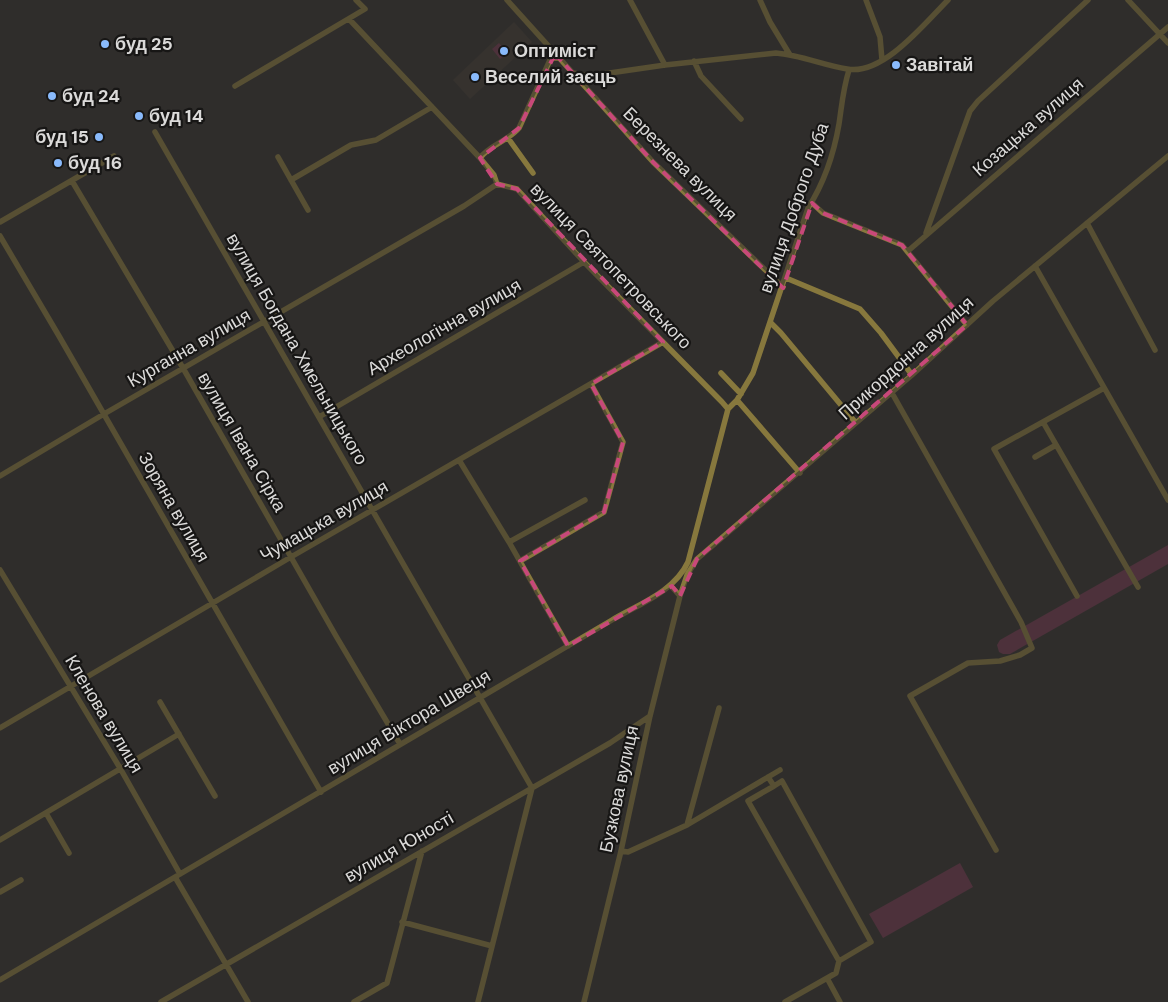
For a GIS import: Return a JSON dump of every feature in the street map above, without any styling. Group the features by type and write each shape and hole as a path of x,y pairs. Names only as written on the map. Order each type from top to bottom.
{"street":[{"path":"235,86 365,9 356,0"},
{"name":"Березнева вулиця","path":"507,0 653,162 782,287"},
{"path":"630,0 664,64"},
{"path":"760,0 770,22 790,55"},
{"path":"866,0 880,37 882,60"},
{"path":"573,74 589,76 664,64 762,54 790,55 849,70 860,69 897,52 948,0"},
{"path":"925,235 970,111 978,101 1088,0"},
{"path":"1128,0 1168,43"},
{"path":"349,19 480,158 494,175 497,184"},
{"name":"Козацька вулиця","path":"908,251 1168,27"},
{"path":"480,158 487,150 508,138 518,128 550,60 559,58"},
{"path":"694,61 700,76 741,119"},
{"name":"вулиця Доброго Дуба","path":"728,410 739,397 753,373 808,208 821,186 839,125 842,90 849,70"},
{"path":"291,180 351,145 376,140 432,107"},
{"name":"вулиця Богдана Хмельницького","path":"155,132 532,788"},
{"path":"508,138 533,172"},
{"path":"0,222 114,156"},
{"name":"Прикордонна вулиця","path":"680,596 687,575 697,559 800,473 1035,266 1168,156"},
{"path":"278,157 308,210"},
{"name":"вулиця Івана Сірка","path":"72,181 183,368 400,744"},
{"name":"Курганна вулиця","path":"0,476 464,206 497,184"},
{"name":"вулиця Святопетровського","path":"497,184 517,189 584,262 728,410"},
{"path":"812,203 823,212 897,242 908,251 967,325"},
{"path":"1086,223 1155,350"},
{"name":"Зоряна вулиця","path":"0,236 320,792"},
{"name":"Археологічна вулиця","path":"319,417 584,262"},
{"path":"1035,266 1168,500"},
{"path":"786,278 860,309 881,333 912,375"},
{"path":"770,324 781,333 856,423"},
{"name":"Чумацька вулиця","path":"0,728 663,342"},
{"path":"721,373 800,473"},
{"path":"520,562 604,512 623,442 591,384"},
{"path":"1078,596 994,449 1104,388"},
{"path":"892,393 1021,622 1032,648 1020,655 1000,661 968,663 910,696 996,850"},
{"name":"вулиця Віктора Швеця","path":"0,980 671,586 684,571 688,562 728,410"},
{"path":"1043,422 1138,587"},
{"path":"1035,457 1056,445"},
{"path":"459,460 509,542 568,646"},
{"path":"509,542 585,500"},
{"name":"Кленова вулиця","path":"0,570 120,768 177,876 248,1002"},
{"path":"671,586 680,596"},
{"name":"Бузкова вулиця","path":"584,1002 621,851 650,716 680,596"},
{"path":"160,702 215,796"},
{"path":"687,825 719,708"},
{"name":"вулиця Юності","path":"161,1002 610,743 650,716"},
{"path":"0,840 179,734"},
{"path":"621,851 628,852 687,825 780,770"},
{"path":"768,777 774,786"},
{"path":"785,1002 836,972 839,961 871,942 782,781 748,800 839,961"},
{"path":"478,1002 532,788"},
{"path":"46,813 69,853"},
{"path":"354,1002 387,983 422,851"},
{"path":"0,892 21,880"},
{"path":"402,922 492,946"},
{"path":"826,978 840,1002"},
{"path":"796,996 799,1002"}],"highlighted area":[{"path":"553,58 559,58 653,162 783,288 812,203 823,213 902,245 967,325 697,559 680,596 672,586 568,646 520,561 604,512 623,442 591,384 663,342 517,189 497,184 480,158 519,128"}],"shaded area":[{"path":"514,22 532,42 470,99 453,80"},
{"path":"499,43 508,53 500,59 492,49"},
{"path":"561,208 571,220 565,225 555,213"},
{"path":"1168,545 1168,564 1010,654 999,652 997,645 1000,640"},
{"path":"960,863 973,887 883,938 869,914"}],"place":[{"name":"буд 25","path":"105,44"},
{"name":"Оптиміст","path":"504,51"},
{"name":"Завітай","path":"896,65"},
{"name":"Веселий заєць","path":"475,77"},
{"name":"буд 24","path":"52,96"},
{"name":"буд 14","path":"139,116"},
{"name":"буд 15","path":"99,137"},
{"name":"буд 16","path":"58,163"}]}
